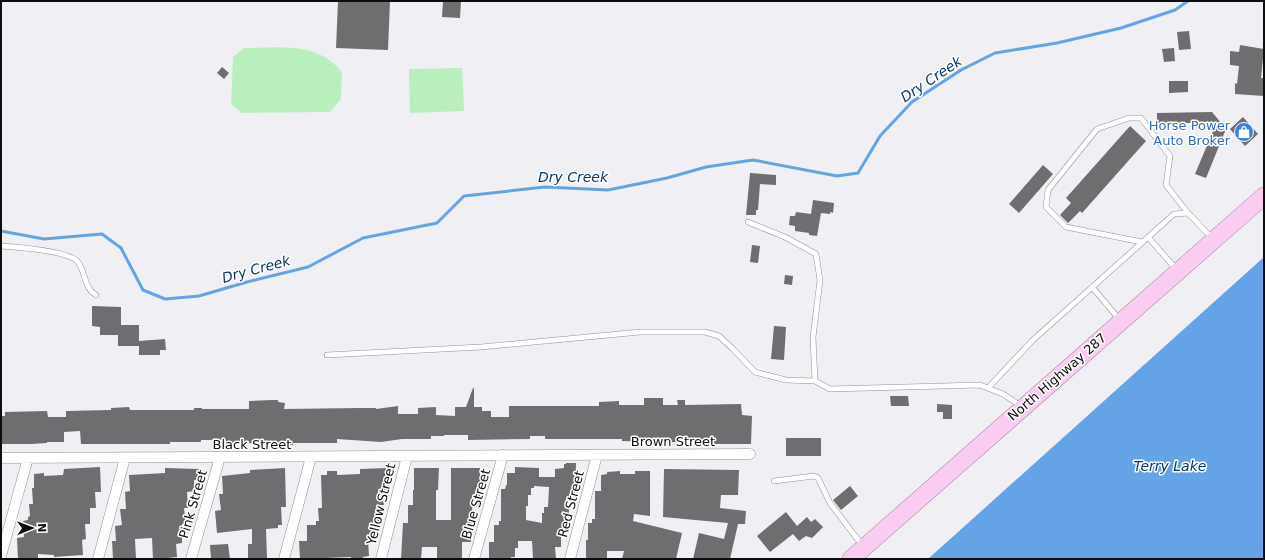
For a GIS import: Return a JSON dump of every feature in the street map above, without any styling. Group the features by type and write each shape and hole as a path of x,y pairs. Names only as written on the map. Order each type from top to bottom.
{"highway":[{"name":"North Highway 287","path":"851,559 1022,407 1264,196"}],"street":[{"name":"Brown Street","path":"503,455 750,454"},
{"name":"Black Street","path":"1,458 503,455"},
{"name":"Blue Street","path":"474,559 503,455"},
{"name":"Red Street","path":"570,559 597,455"},
{"path":"284,559 311,456"},
{"name":"Yellow Street","path":"381,559 406,456"},
{"name":"Pink Street","path":"191,559 220,457"},
{"path":"1,556 28,458"},
{"path":"98,559 125,458"}],"lane":[{"path":"1142,242 1066,227 1046,207 1048,190 1097,129 1129,118 1141,118 1170,156 1166,185 1188,213 1214,240"},
{"path":"988,388 1033,340 1148,236 1174,214 1188,213"},
{"path":"748,222 785,237 816,254 820,280 813,337 815,381"},
{"path":"1148,236 1178,272"},
{"path":"1,246 48,251 74,258 80,266 88,288 96,295"},
{"path":"1092,287 1121,321"},
{"path":"327,355 481,347 640,332 705,332 719,336 755,372 786,380 815,381 830,389 980,384 1003,394 1022,407"},
{"path":"774,481 814,476 818,478 830,503 864,548"}],"green space":[{"path":"244,48 297,48 321,55 332,62 342,72 341,99 330,112 242,113 231,104 233,57"},
{"path":"462,68 464,111 410,113 409,69"}],"water":[{"name":"Terry Lake","path":"1264,257 1264,559 928,559"}],"building":[{"path":"338,1 390,1 388,50 336,48"},
{"path":"443,1 461,1 460,18 442,17"},
{"path":"1189,31 1191,49 1179,50 1177,32"},
{"path":"1240,45 1264,49 1261,78 1264,78 1264,96 1235,94 1235,83 1237,84 1239,66 1230,65 1230,51 1239,52"},
{"path":"1174,48 1175,61 1164,62 1162,49"},
{"path":"222,67 229,73 224,79 217,73"},
{"path":"1169,81 1188,81 1188,92 1169,93"},
{"path":"1212,112 1226,129 1206,178 1195,174 1214,129 1209,123 1157,123 1157,113"},
{"name":"Horse Power Auto Broker","path":"1243,117 1258,134 1245,146 1230,129"},
{"path":"1130,126 1146,141 1082,213 1080,211 1068,223 1060,215 1071,203 1066,198"},
{"path":"1043,165 1053,174 1019,213 1009,204"},
{"path":"750,173 776,175 776,185 760,184 758,210 756,210 756,215 746,215"},
{"path":"813,200 834,203 833,213 821,213 817,236 795,231 795,226 789,225 790,216 795,216 796,212 811,214"},
{"path":"752,245 760,246 758,263 750,262"},
{"path":"785,275 793,276 792,285 784,284"},
{"path":"92,306 121,307 121,325 139,325 139,341 165,339 166,350 160,350 160,355 139,355 139,346 118,346 118,335 100,335 100,327 92,326"},
{"path":"774,326 786,327 784,360 771,359"},
{"path":"473,388 474,407 482,407 482,411 491,411 491,417 509,417 509,406 599,406 599,402 619,401 619,405 644,405 644,398 663,398 663,405 678,405 677,400 685,400 685,405 741,404 742,415 752,416 751,444 698,444 698,439 695,438 676,438 676,442 622,441 622,439 545,439 545,436 530,436 530,439 468,440 468,435 444,435 431,436 431,439 402,439 381,442 337,439 337,443 293,443 293,445 246,443 226,444 226,440 170,442 170,444 81,444 80,431 64,432 64,442 1,444 1,416 5,416 5,412 47,411 48,417 66,417 66,411 111,410 111,408 129,407 130,410 194,410 194,408 249,409 249,401 278,400 278,402 285,403 284,409 376,409 398,406 398,414 418,414 418,408 436,407 436,415 455,416 455,407 466,407"},
{"path":"890,396 908,396 909,406 891,406"},
{"path":"937,404 952,405 952,419 943,419 943,412 937,412"},
{"path":"786,438 821,438 821,456 786,456"},
{"path":"576,463 575,494 569,494 569,513 567,513 566,531 561,530 561,547 555,547 556,559 533,559 532,541 518,541 518,548 515,548 515,557 511,557 511,559 489,559 489,542 494,542 494,525 499,525 499,521 501,521 501,489 505,489 507,485 507,473 515,473 515,467 539,468 539,477 555,477 555,469 564,468 564,464","holes":["534,486 549,487 548,507 544,507 544,513 542,513 542,523 526,520 526,506 528,506 528,495 531,495 531,488 534,488"]},
{"path":"100,467 101,492 95,492 96,508 90,508 90,524 85,524 86,539 82,540 83,555 54,557 54,555 38,554 38,559 18,559 17,538 24,537 23,521 28,520 28,517 30,516 29,504 33,504 32,488 34,488 34,474 44,473 44,476 63,475 64,469"},
{"path":"165,468 199,469 199,480 194,480 194,491 187,492 188,508 184,508 186,524 182,524 182,543 176,544 177,557 168,559 153,559 152,538 135,539 136,559 113,559 112,541 116,541 115,526 122,525 120,509 126,509 125,492 130,491 129,475 165,473"},
{"path":"285,468 286,507 281,507 282,525 278,525 278,528 266,529 267,558 248,558 248,544 252,544 252,529 217,533 215,511 221,510 219,494 223,494 222,476 250,473 250,470"},
{"path":"388,468 389,477 385,477 385,494 383,494 384,505 380,505 381,522 377,523 378,527 374,527 374,540 368,540 369,556 363,557 363,559 351,559 351,557 300,559 299,541 307,541 307,525 316,525 316,521 319,521 318,508 322,508 321,475 327,475 327,471 337,471 337,475 360,474 360,469"},
{"path":"414,468 439,468 438,490 436,490 436,520 451,520 451,468 480,468 480,507 472,507 473,526 471,526 471,542 462,542 462,559 437,559 437,547 422,547 421,559 401,559 403,523 408,523 408,505 413,505"},
{"path":"664,469 739,470 738,495 721,495 720,508 746,511 745,524 738,524 730,559 693,559 699,533 724,539 728,523 663,517"},
{"path":"620,471 620,474 635,474 635,471 650,471 650,516 634,514 633,521 682,533 676,559 622,559 624,551 607,551 607,559 586,559 588,523 592,523 592,519 595,519 595,491 601,491 601,475 607,474 607,472"},
{"path":"850,486 858,496 841,510 833,500"},
{"path":"786,512 797,526 807,517 811,522 815,519 823,527 812,538 806,536 799,541 793,534 770,552 757,536"},
{"path":"228,544 230,559 211,559 210,545"}],"waterway":[{"name":"Dry Creek","path":"1,231 44,239 102,234 121,248 143,290 165,299 199,296 308,267 363,238 437,223 464,196 545,187 608,190 667,178 706,167 753,160 837,176 858,173 880,136 912,102 961,70 995,53 1057,43 1121,28 1175,10 1188,1"}],"place":[{"name":"Horse Power Auto Broker","path":"1244,132"}]}
